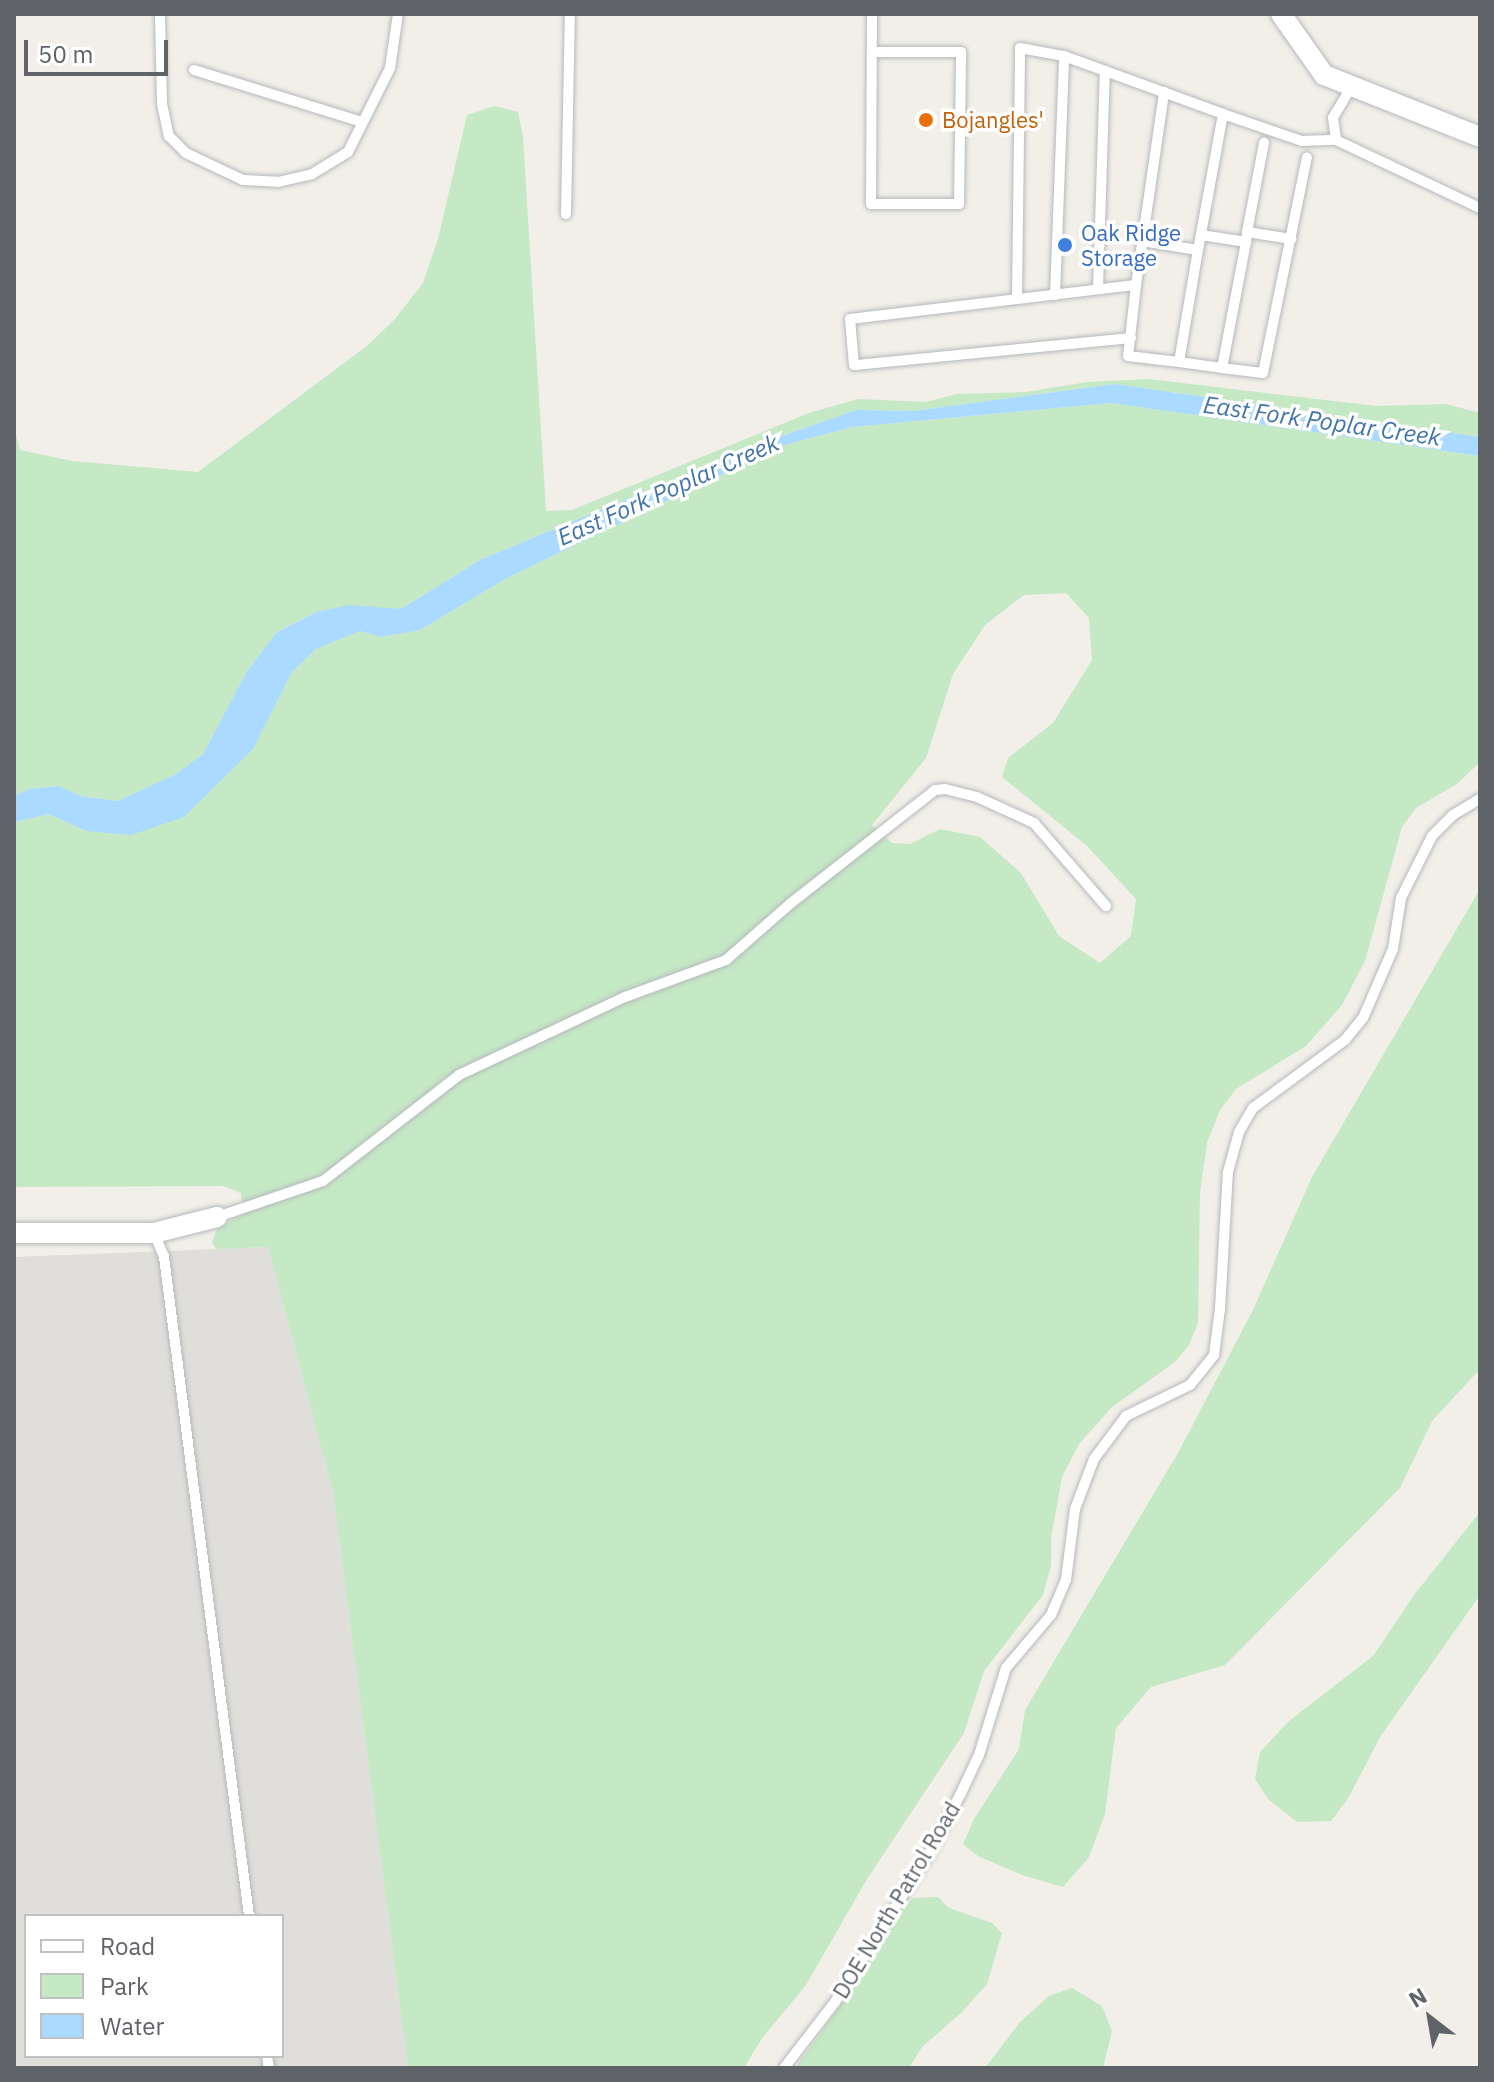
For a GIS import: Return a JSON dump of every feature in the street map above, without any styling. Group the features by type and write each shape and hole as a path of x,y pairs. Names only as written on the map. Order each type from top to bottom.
{"street":[{"path":"1281,14 1324,75 1480,137"},
{"path":"14,1233 154,1233 217,1217"}],"lane":[{"path":"160,14 162,104 169,136 186,153 243,180 278,182 312,174 348,152 390,68 398,14"},
{"path":"566,214 570,14"},
{"path":"872,14 871,204 959,204 961,52 872,52"},
{"path":"1017,299 1020,48 1064,56 1302,141 1336,140 1480,208"},
{"path":"1055,295 1064,56"},
{"path":"194,70 362,122"},
{"path":"1098,289 1105,71"},
{"path":"1336,140 1333,118 1352,86"},
{"path":"1164,92 1128,356 1263,373 1307,157"},
{"path":"1179,362 1223,114"},
{"path":"1222,368 1264,143"},
{"path":"1201,235 1291,239"},
{"path":"1142,241 1198,250"},
{"path":"1131,338 854,365 850,319 1136,285"},
{"path":"217,1217 323,1181 459,1075 625,997 726,960 791,903 935,790 945,789 977,797 1034,823 1106,906"},
{"name":"DOE North Patrol Road","path":"784,2068 835,2002 931,1851 960,1795 979,1755 1006,1668 1051,1615 1066,1580 1075,1509 1094,1459 1126,1416 1190,1385 1214,1355 1220,1309 1228,1172 1239,1132 1253,1108 1345,1040 1363,1018 1393,949 1401,898 1432,836 1453,815 1480,799"},
{"path":"154,1233 164,1257 249,1914"}],"shaded area":[{"path":"268,1247 333,1492 408,2068 14,2068 14,1257"}],"green space":[{"path":"494,106 518,112 523,137 546,511 572,510 809,413 858,399 926,402 957,394 1026,392 1088,382 1149,379 1376,406 1446,404 1480,413 1480,437 1115,384 914,411 856,410 759,444 480,560 401,609 316,612 278,631 247,671 203,754 176,774 118,801 81,796 57,786 29,789 14,796 14,428 20,450 72,461 198,472 368,345 395,319 423,283 438,239 467,115"},
{"path":"1111,403 1480,456 1480,762 1457,784 1416,808 1402,827 1365,961 1342,1005 1306,1046 1236,1089 1220,1110 1207,1143 1200,1192 1198,1323 1189,1345 1175,1362 1112,1407 1079,1444 1062,1477 1051,1538 1051,1566 1043,1595 984,1671 964,1733 867,1879 806,1985 762,2038 744,2068 408,2068 333,1492 268,1247 216,1249 212,1242 217,1229 243,1214 241,1193 223,1186 14,1187 14,822 49,814 86,831 184,817 215,785 274,707 292,672 316,649 360,631 381,637 420,630 507,578 781,446 852,427","holes":["1066,593 1089,618 1092,660 1053,723 1008,758 1002,777 1087,846 1136,899 1131,936 1100,963 1059,936 1021,873 980,837 940,829 910,844 892,843 872,825 926,758 953,674 985,625 1024,595"]},
{"path":"1480,889 1480,1369 1432,1421 1400,1488 1225,1665 1151,1687 1116,1728 1105,1814 1089,1857 1063,1887 1022,1875 978,1856 963,1844 974,1819 1019,1749 1025,1710 1178,1453 1253,1310 1312,1177"},
{"path":"1480,1512 1480,1595 1380,1737 1349,1797 1331,1821 1297,1822 1268,1799 1255,1779 1260,1752 1289,1721 1373,1656 1414,1595"},
{"path":"938,1897 949,1908 992,1923 1002,1933 987,1984 962,2012 922,2047 909,2068 795,2068 850,1992 899,1912 913,1898"},
{"path":"1072,1988 1102,2006 1112,2031 1103,2068 985,2068 1020,2022 1049,1996"}],"water":[{"name":"East Fork Poplar Creek","path":"1115,384 1480,437 1480,456 1111,403 852,427 781,446 507,578 420,630 381,637 360,631 316,649 292,672 253,749 184,817 131,835 86,831 49,814 14,822 14,796 29,789 58,786 81,796 118,801 176,774 203,754 247,671 277,632 316,612 350,605 401,609 480,560 759,444 856,410 914,411"}],"place":[{"name":"Bojangles'","path":"926,120"},
{"name":"Oak Ridge Storage","path":"1065,245"}]}
